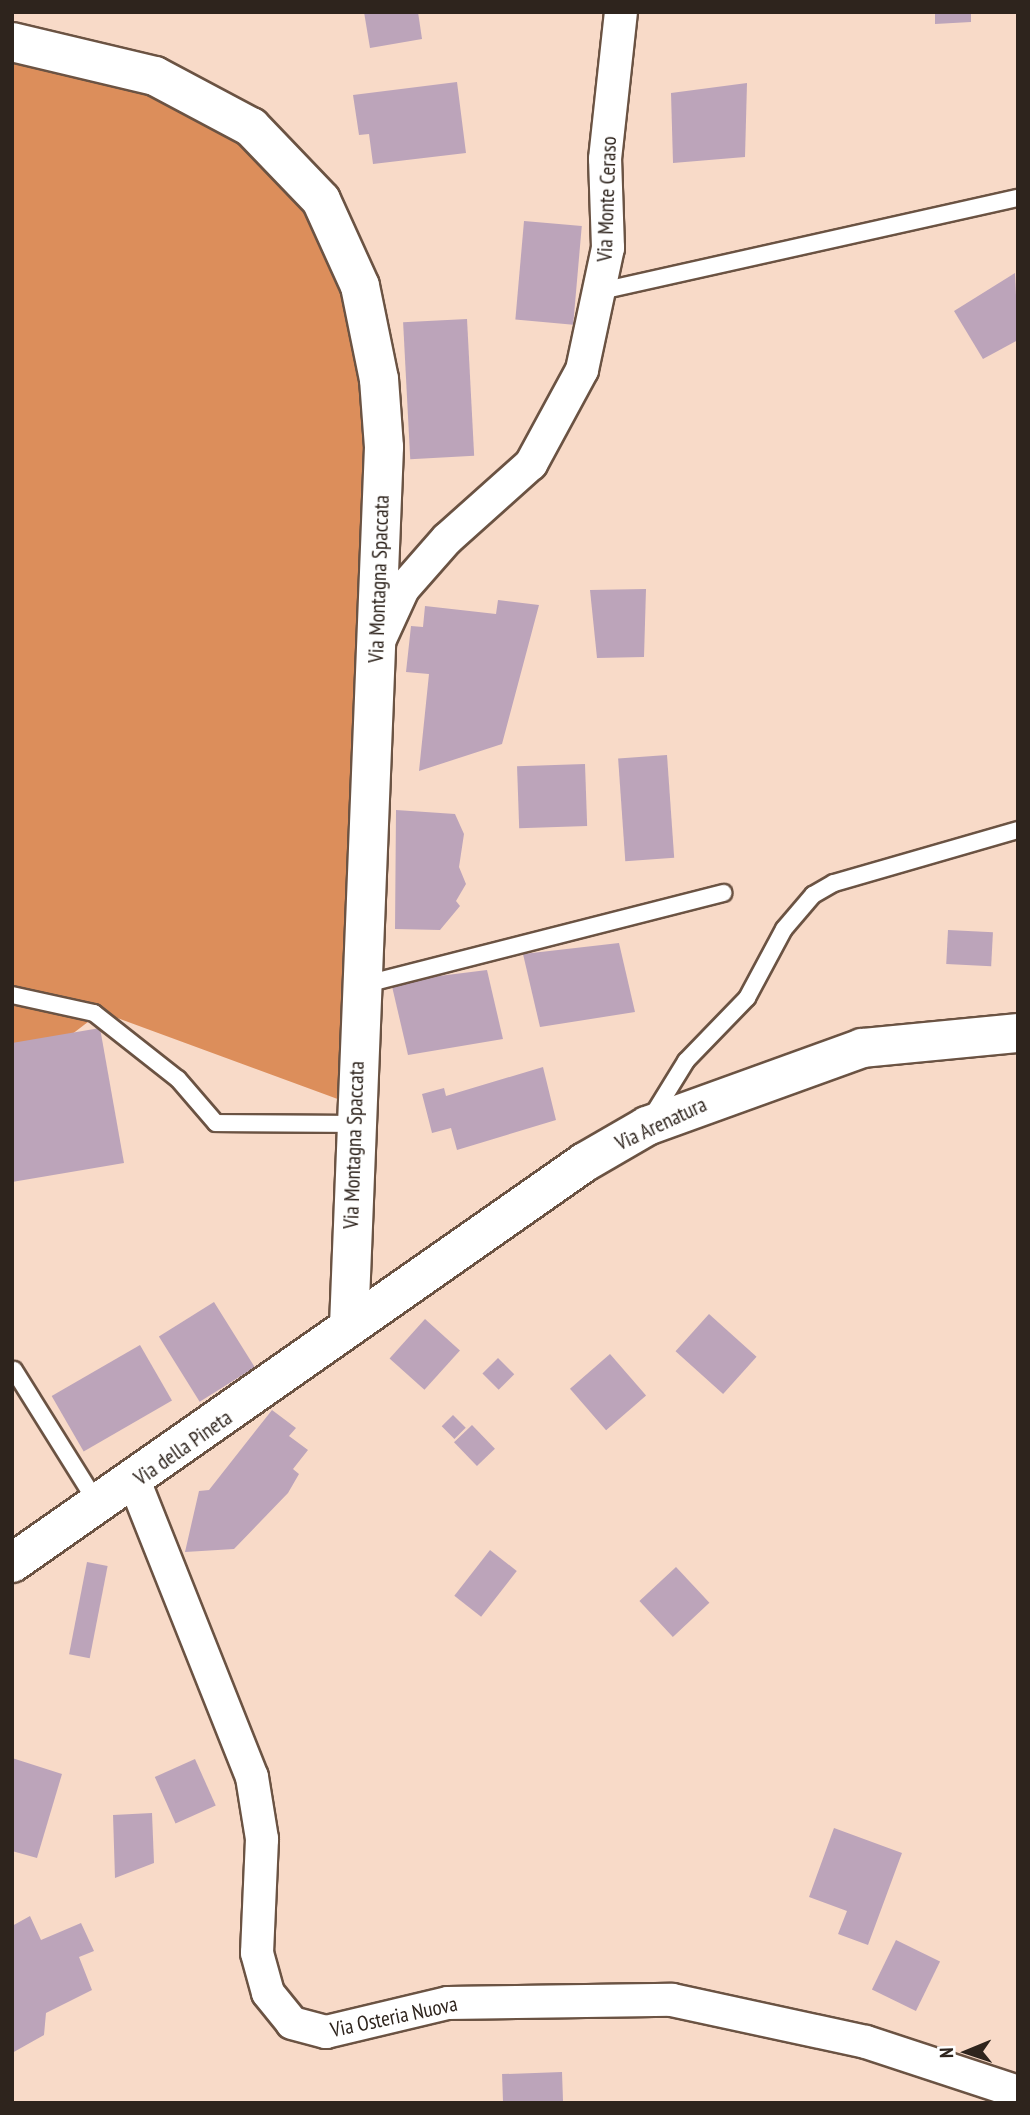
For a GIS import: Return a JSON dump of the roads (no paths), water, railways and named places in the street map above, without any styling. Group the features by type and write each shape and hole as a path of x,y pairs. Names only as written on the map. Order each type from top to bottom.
{"street":[{"name":"Via Monte Ceraso","path":"376,647 403,589 447,539 531,464 559,420 582,370 601,291 608,248 605,159 621,12"},
{"name":"Via Montagna Spaccata","path":"12,42 144,73 198,94 276,148 321,200 358,278 379,379 384,447 354,1124 349,1326"},
{"name":"Via Arenatura","path":"349,1326 647,1126 862,1048 1018,1034"},
{"name":"Via della Pineta","path":"12,1563 135,1483 349,1326"},
{"name":"Via Osteria Nuova","path":"135,1483 252,1777 261,1827 257,1953 268,1993 292,2023 326,2032 448,2003 672,2000 866,2042 1018,2092"}],"lane":[{"path":"601,291 1018,198"},
{"path":"647,1126 686,1061 747,998 784,929 813,895 834,883 1018,830"},
{"path":"360,985 723,893"},
{"path":"12,995 94,1013 178,1079 216,1123 354,1124"},
{"path":"14,1370 98,1505"}]}
